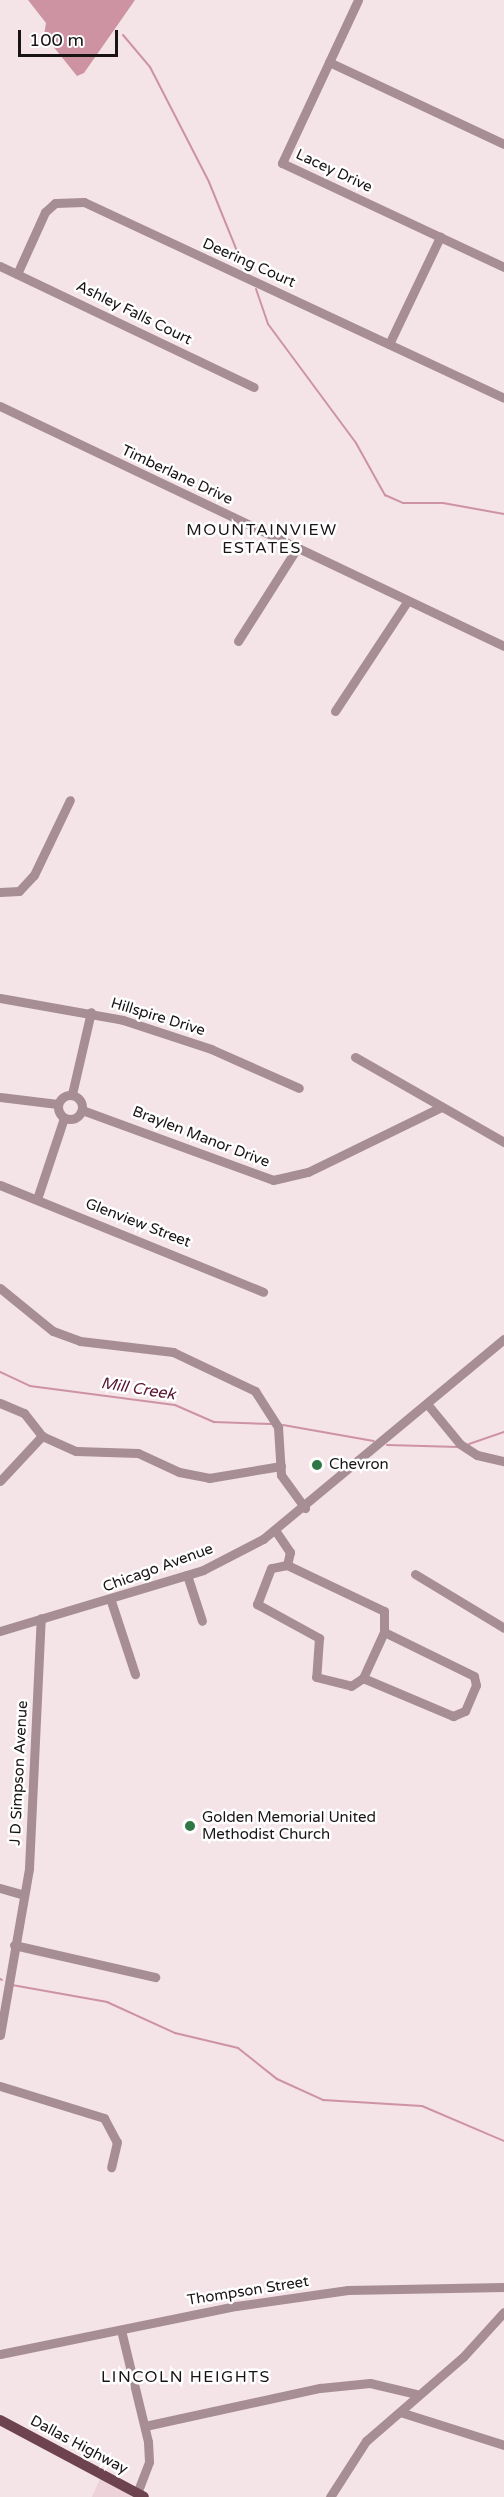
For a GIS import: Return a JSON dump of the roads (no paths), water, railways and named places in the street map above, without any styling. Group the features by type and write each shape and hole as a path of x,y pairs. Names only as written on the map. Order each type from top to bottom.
{"main road":[{"name":"Dallas Highway","path":"0,2420 140,2495"}],"street":[{"name":"Lacey Drive","path":"358,0 282,163 504,267"},
{"path":"329,62 504,144"},
{"name":"Deering Court","path":"18,274 45,212 71,199 504,398"},
{"path":"388,344 440,237"},
{"name":"Ashley Falls Court","path":"0,266 254,387"},
{"name":"Timberlane Drive","path":"0,406 407,602 504,646"},
{"path":"238,641 297,548"},
{"path":"335,711 407,602"},
{"path":"0,891 19,891 34,875 70,800"},
{"name":"Hillspire Drive","path":"0,998 91,1012 211,1049 299,1088"},
{"path":"64,1118 75,1118 81,1110 72,1095 91,1012"},
{"path":"355,1057 504,1142"},
{"path":"0,1097 58,1104 72,1095"},
{"path":"37,1199 64,1118 58,1104"},
{"name":"Braylen Manor Drive","path":"81,1110 273,1180 308,1172 441,1107"},
{"name":"Glenview Street","path":"0,1185 263,1292"},
{"path":"0,1288 53,1331 80,1341 172,1352 255,1391 278,1427 280,1466 305,1508"},
{"name":"Chicago Avenue","path":"0,1631 41,1618 111,1601 188,1575 275,1530 428,1406 504,1339"},
{"path":"0,1402 24,1413 42,1436 76,1451 138,1453 179,1472 209,1478 280,1466"},
{"path":"428,1406 460,1444 477,1455 504,1461"},
{"path":"0,1482 42,1436"},
{"path":"275,1530 290,1552 287,1564"},
{"path":"363,1678 384,1632 384,1611 287,1564 271,1568 258,1597 261,1611 318,1638 316,1677 338,1686 363,1678 453,1716 465,1711 476,1685 474,1676 384,1632"},
{"path":"415,1574 504,1628"},
{"path":"188,1575 202,1621"},
{"path":"111,1601 135,1674"},
{"name":"J D Simpson Avenue","path":"0,2035 24,1895 36,1781 41,1618"},
{"path":"0,1888 24,1895"},
{"path":"14,1945 155,1977"},
{"path":"0,2085 104,2118 117,2142 111,2168"},
{"name":"Thompson Street","path":"0,2354 348,2290 504,2287"},
{"path":"330,2497 348,2463 416,2394 463,2357 504,2312"},
{"path":"121,2330 146,2426 149,2462 140,2495"},
{"path":"146,2426 320,2388 370,2383 416,2394"},
{"path":"400,2412 504,2445"}],"waterway":[{"path":"123,35 150,67 209,182 246,273"},
{"path":"256,289 268,324 356,443 385,495 403,503 443,503 504,514"},
{"name":"Mill Creek","path":"0,1372 30,1386 175,1405 214,1422 271,1424"},
{"name":"Mill Creek","path":"283,1425 374,1441"},
{"name":"Mill Creek","path":"469,1444 504,1432"},
{"name":"Mill Creek","path":"387,1445 459,1447"},
{"path":"12,1985 107,2002 175,2033 238,2048 277,2079 323,2100 422,2106 504,2141"}],"place":[{"name":"Chevron","path":"317,1465"},
{"name":"Golden Memorial United Methodist Church","path":"190,1826"}],"district":[{"name":"MOUNTAINVIEW ESTATES","path":"262,539"},
{"name":"LINCOLN HEIGHTS","path":"186,2377"}]}
